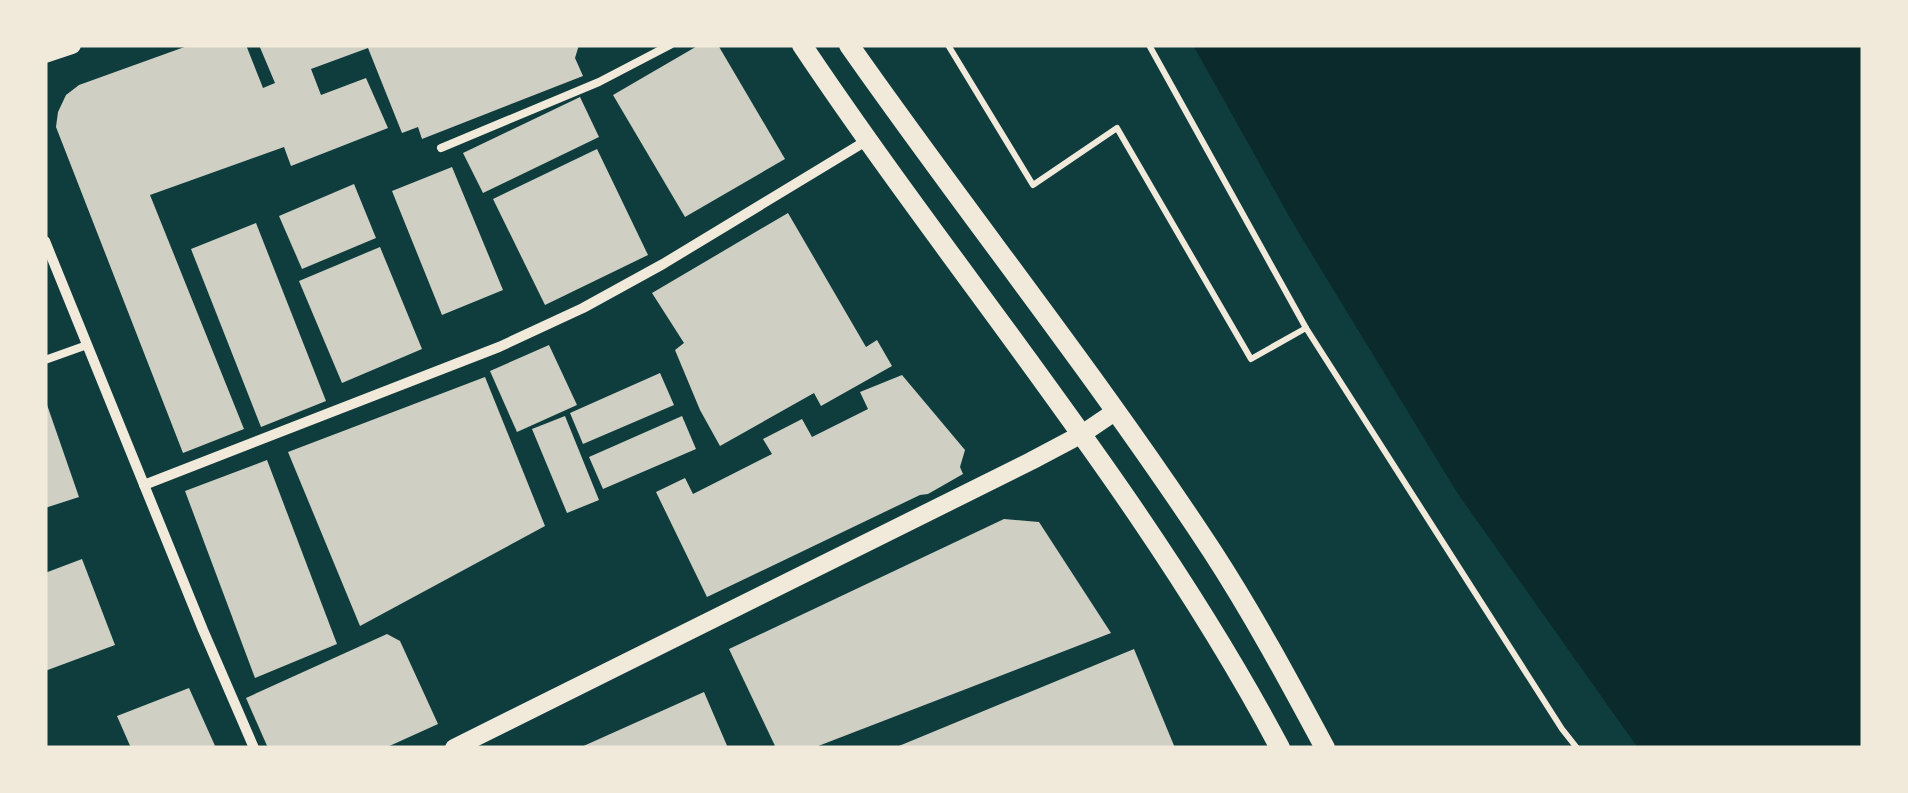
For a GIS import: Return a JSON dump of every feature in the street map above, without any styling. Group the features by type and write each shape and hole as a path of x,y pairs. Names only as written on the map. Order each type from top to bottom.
{"main road":[{"path":"802,45 866,140 1082,434 1176,572 1280,748"},
{"path":"849,45 1116,411 1214,554 1326,748"}],"street":[{"path":"45,54 72,45"},
{"path":"144,486 499,347 583,308 663,264 866,140"},
{"path":"45,240 254,748"},
{"path":"454,748 1082,434 1116,411"}],"lane":[{"path":"441,148 599,82 670,45"},
{"path":"45,360 87,344"}],"path":[{"path":"948,45 1033,184 1117,128 1251,359 1306,328"},
{"path":"1149,45 1306,328 1577,748"}],"water":[{"path":"1193,45 1863,45 1863,748 1638,748 1458,494 1294,225"}],"building":[{"path":"190,45 246,45 263,88 275,83 259,45 579,45 575,58 583,76 422,139 418,127 402,133 368,48 311,69 321,95 366,78 388,128 291,166 284,147 150,195 244,429 183,453 56,127 66,95 79,85"},
{"path":"699,45 718,45 785,159 685,217 613,95"},
{"path":"580,97 599,137 483,193 463,153"},
{"path":"597,149 648,255 545,305 493,199"},
{"path":"452,167 503,290 442,315 392,191"},
{"path":"354,184 376,238 302,269 279,216"},
{"path":"788,213 866,347 877,340 892,366 821,406 814,393 720,446 675,350 684,343 652,293"},
{"path":"256,223 326,401 261,427 191,249"},
{"path":"380,247 422,349 342,383 299,281"},
{"path":"549,345 577,405 517,432 490,371"},
{"path":"660,373 674,405 583,444 570,413"},
{"path":"902,375 965,450 960,467 963,474 707,597 656,492 685,478 693,494 772,454 763,439 802,419 812,437 868,409 860,392"},
{"path":"485,377 545,526 360,626 288,452"},
{"path":"45,399 79,497 45,508"},
{"path":"565,416 599,500 567,513 532,429"},
{"path":"682,416 696,449 603,489 589,457"},
{"path":"267,460 337,644 255,678 185,491"},
{"path":"1004,519 1039,522 1111,633 813,748 776,748 729,649"},
{"path":"82,559 115,645 45,671 45,573"},
{"path":"387,634 400,641 438,724 385,748 268,748 246,698"},
{"path":"1134,649 1175,748 894,748"},
{"path":"189,688 216,748 131,748 117,716"},
{"path":"704,692 728,748 579,748"}]}
